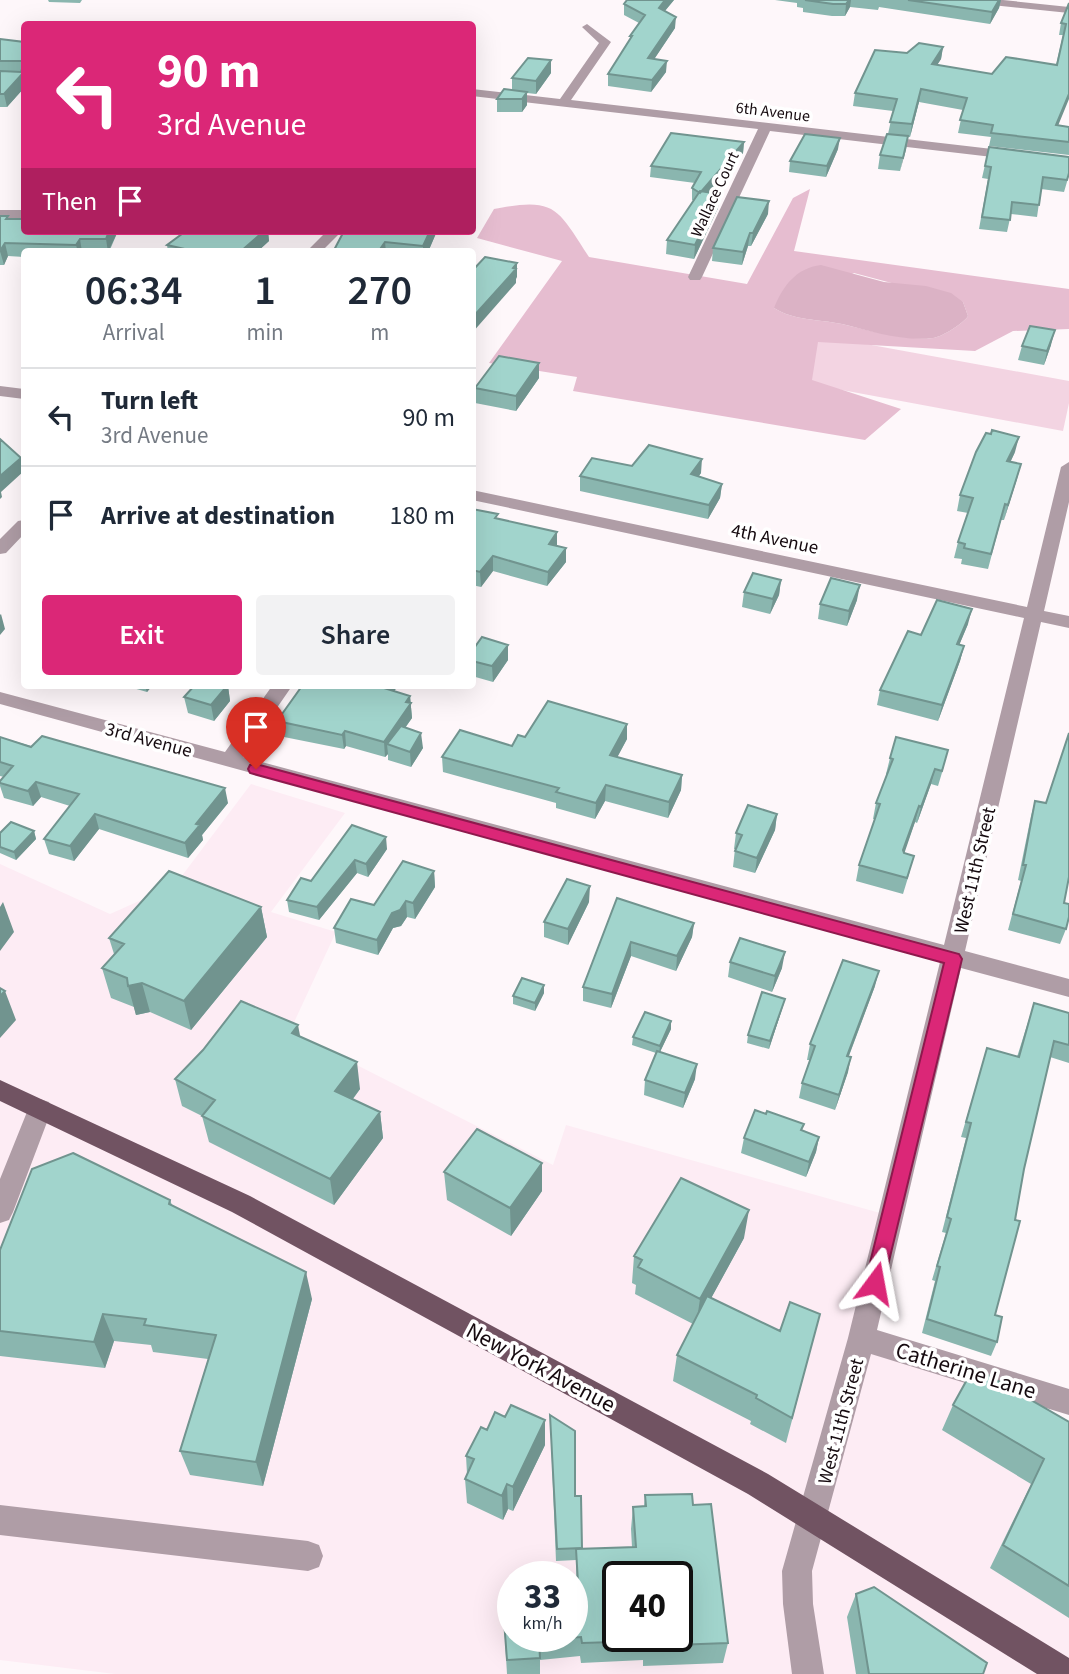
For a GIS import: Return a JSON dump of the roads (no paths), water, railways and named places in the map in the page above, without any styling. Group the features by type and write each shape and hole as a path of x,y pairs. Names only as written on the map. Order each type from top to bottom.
{"main road":[{"name":"New York Avenue","path":"0,1090 241,1204 747,1478 813,1516 1066,1674"}],"street":[{"path":"973,0 1069,10"},
{"path":"564,102 605,42 587,27"},
{"name":"6th Avenue","path":"476,92 1069,162"},
{"name":"Wallace Court","path":"695,277 766,126"},
{"path":"0,214 21,214"},
{"path":"317,248 331,235"},
{"path":"0,391 21,394"},
{"name":"West 11th Street","path":"807,1674 798,1604 797,1572 862,1338 1069,467"},
{"name":"4th Avenue","path":"476,496 1069,622"},
{"path":"0,549 21,528"},
{"path":"229,762 280,689"},
{"name":"3rd Avenue","path":"0,698 953,959 1069,988"},
{"path":"0,1212 40,1108"},
{"name":"Catherine Lane","path":"862,1338 1069,1402"},
{"path":"0,1520 308,1556"}]}
